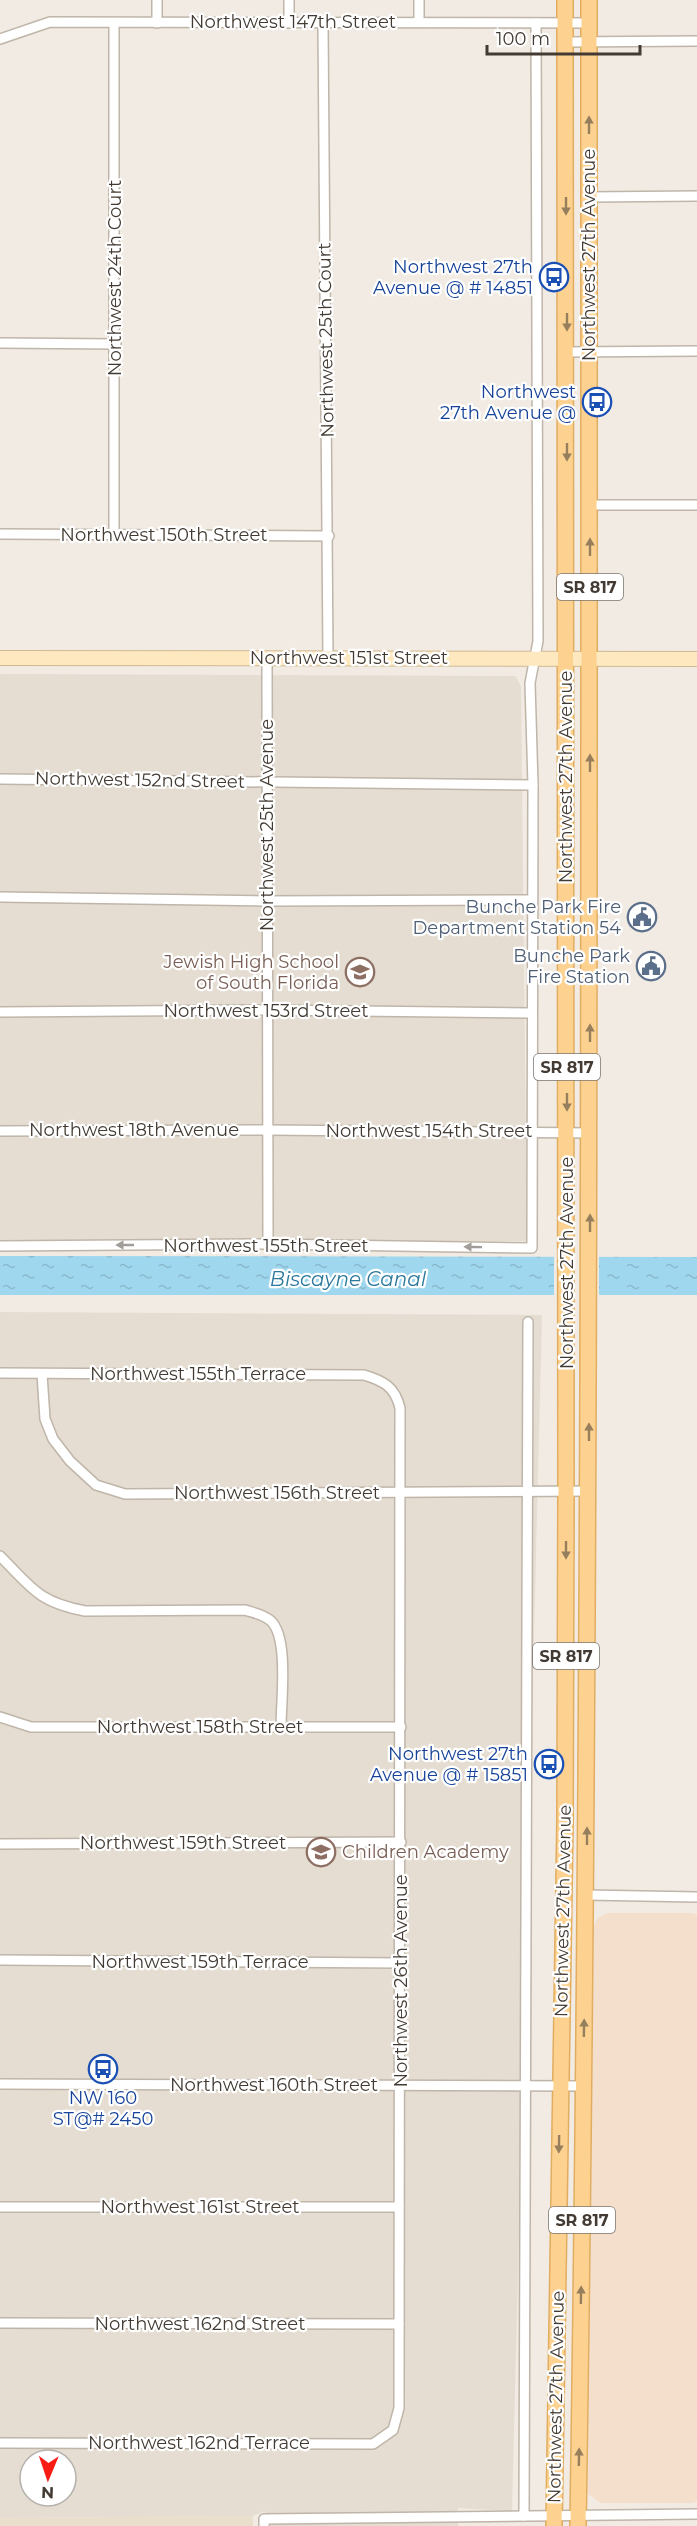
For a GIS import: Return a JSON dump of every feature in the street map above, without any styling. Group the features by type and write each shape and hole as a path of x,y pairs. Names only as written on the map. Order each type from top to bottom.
{"main road":[{"name":"Northwest 27th Avenue","path":"554,2521 565,1778 567,352 565,0"},
{"name":"Northwest 27th Avenue","path":"578,2521 586,1895 590,1304 589,0"},
{"path":"567,941 590,942"},
{"path":"565,1778 572,1788 573,1883 578,1892 586,1895"},
{"path":"556,2353 580,2354"}],"street":[{"path":"157,0 157,23"},
{"path":"289,0 289,23"},
{"path":"419,0 419,21"},
{"name":"Northwest 147th Street","path":"0,39 50,22 589,23"},
{"name":"Northwest 24th Court","path":"114,22 116,344 114,534"},
{"name":"Northwest 27th Avenue","path":"532,1248 530,1132 533,785 530,683 538,641 536,22"},
{"name":"Northwest 25th Court","path":"323,24 329,536 328,657"},
{"path":"565,42 697,42"},
{"path":"589,197 697,196"},
{"path":"0,343 116,344"},
{"path":"567,352 697,351"},
{"path":"590,505 697,505"},
{"name":"Northwest 150th Street","path":"0,534 329,536"},
{"name":"Northwest 151st Street","path":"0,658 697,659"},
{"name":"Northwest 25th Avenue","path":"267,658 268,1244"},
{"name":"Northwest 152nd Street","path":"0,779 533,785"},
{"path":"0,897 267,901 532,900"},
{"name":"Northwest 153rd Street","path":"0,1012 531,1013"},
{"name":"Northwest 154th Street","path":"268,1130 590,1133"},
{"name":"Northwest 18th Avenue","path":"0,1131 268,1130"},
{"name":"Northwest 155th Street","path":"0,1246 268,1244 532,1248"},
{"name":"Northwest 27th Avenue","path":"524,2516 530,1491 528,1322"},
{"name":"Northwest 155th Terrace","path":"0,1373 364,1375 392,1388"},
{"name":"Northwest 156th Street","path":"42,1374 45,1419 53,1439 70,1461 96,1485 124,1494 589,1491"},
{"name":"Northwest 26th Avenue","path":"392,1388 398,1396 400,1408 401,1492 399,2408 393,2430"},
{"path":"0,1556 42,1598 59,1606 84,1611 245,1610 261,1615 272,1622 279,1636 282,1656 281,1727"},
{"name":"Northwest 158th Street","path":"0,1717 32,1727 401,1727"},
{"name":"Northwest 159th Street","path":"0,1844 401,1842"},
{"path":"586,1895 697,1897"},
{"name":"Northwest 159th Terrace","path":"0,1960 400,1963"},
{"name":"Northwest 160th Street","path":"0,2084 584,2086"},
{"name":"Northwest 161st Street","path":"0,2207 399,2207"},
{"name":"Northwest 162nd Street","path":"0,2323 399,2324"},
{"name":"Northwest 162nd Terrace","path":"0,2443 373,2444 393,2430"},
{"path":"264,2522 524,2516 554,2521 578,2521 697,2514"}],"shaded area":[{"path":"0,674 516,676 521,687 527,1241 0,1243"},
{"path":"0,1312 542,1315 512,2511 458,2508 458,2526 266,2526 265,2511 253,2516 0,2518"},
{"path":"607,1913 693,1913 697,1915 697,2500 694,2503 601,2503 588,2494 594,1926 597,1919"},
{"path":"253,2516 253,2526 0,2526 0,2518"}],"water":[{"name":"Biscayne Canal","path":"0,1256 697,1257 697,1295 0,1295"}],"pier":[{"path":"599,1254 599,1298 554,1298 554,1255"}],"place":[{"name":"Northwest 27th Avenue @ # 14851","path":"554,277"},
{"name":"Northwest 27th Avenue @","path":"597,402"},
{"name":"Bunche Park Fire Department Station 54","path":"642,917"},
{"name":"Bunche Park Fire Station","path":"651,966"},
{"name":"Jewish High School of South Florida","path":"360,972"},
{"name":"Northwest 27th Avenue @ # 15851","path":"549,1764"},
{"name":"Children Academy","path":"321,1852"},
{"name":"NW 160 ST@# 2450","path":"103,2069"}]}
